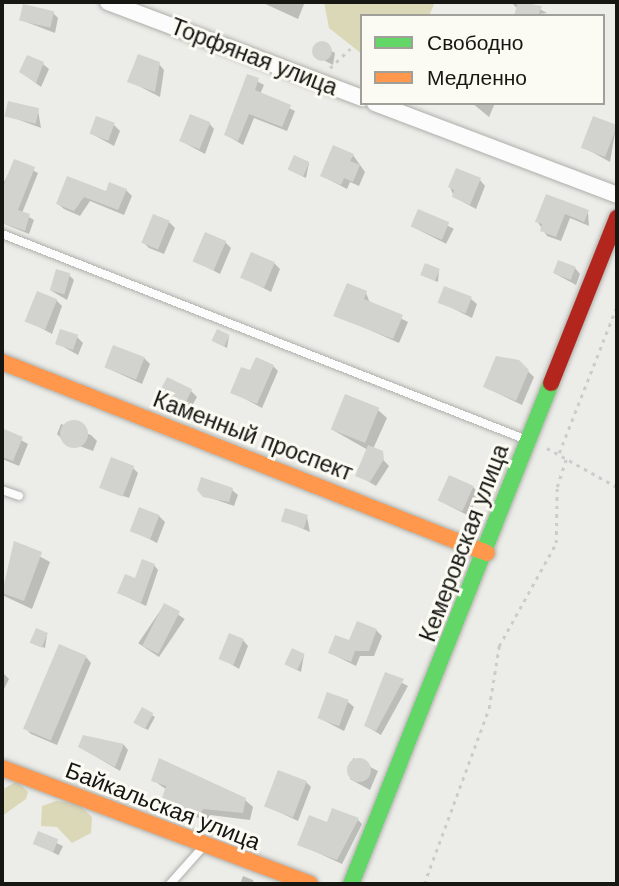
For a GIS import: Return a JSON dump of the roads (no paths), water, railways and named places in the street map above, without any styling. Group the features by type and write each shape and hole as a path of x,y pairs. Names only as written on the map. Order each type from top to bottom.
{"street":[{"name":"Торфяная улица","path":"109,2 360,97"},
{"path":"380,105 617,195"},
{"name":"Кемеровская улица","path":"351,884 486,553 617,218"},
{"name":"Каменный проспект","path":"2,362 486,553"},
{"name":"Байкальская улица","path":"2,768 202,847 310,884"}],"lane":[{"path":"2,234 528,440"},
{"path":"2,490 19,496"},
{"path":"170,884 202,847"}]}
